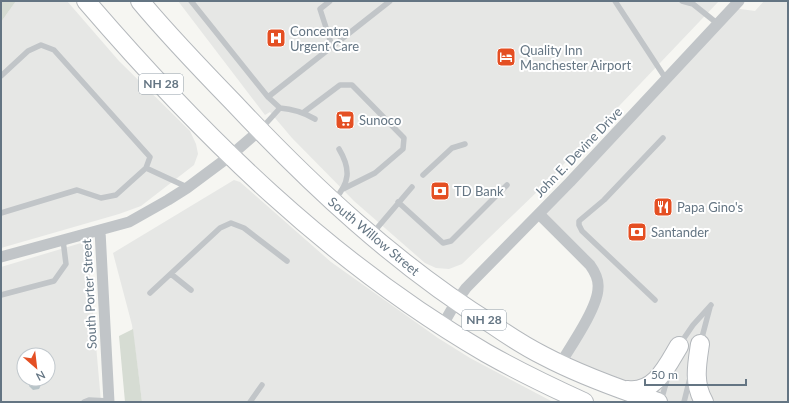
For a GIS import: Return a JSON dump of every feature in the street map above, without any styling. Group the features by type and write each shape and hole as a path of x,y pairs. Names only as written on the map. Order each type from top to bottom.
{"main road":[{"name":"NH 28","path":"86,1 159,82 230,156 272,196 314,232 386,288 442,326 516,370 584,402"},
{"name":"South Willow Street","path":"140,1 180,47 260,130 338,195 371,236 396,257 456,302 544,356 620,389 660,402"},
{"path":"700,344 696,376 698,390 704,402"},
{"path":"620,389 633,391 650,386 661,376 679,346"}],"street":[{"name":"John E. Devine Drive","path":"442,326 466,288 539,214 739,1"},
{"name":"South Porter Street","path":"109,402 100,231 129,222 162,204 187,188 230,156 260,130"},
{"path":"539,214 590,265 598,280 597,298 560,364"},
{"path":"1,257 100,231"}],"lane":[{"path":"191,1 268,97 280,108 304,112 315,119"},
{"path":"330,1 320,9 332,46"},
{"path":"268,97 390,1"},
{"path":"615,1 666,79"},
{"path":"682,1 693,4 718,24"},
{"path":"1,76 28,51 41,46 54,50 150,157 146,168 116,195 101,198 77,190 1,213"},
{"path":"304,112 340,85 352,85 404,138 403,149 375,173 338,195"},
{"path":"260,130 280,108"},
{"path":"655,300 582,231 579,221 604,200 663,138"},
{"path":"422,175 452,148 465,144"},
{"path":"338,195 347,180 347,170 343,155 339,150"},
{"path":"146,168 187,188"},
{"path":"398,202 443,243 451,241 507,185"},
{"path":"371,236 412,187"},
{"path":"150,293 220,228 231,223 244,228 287,261"},
{"path":"1,295 54,281 66,264 63,240"},
{"path":"171,274 191,290"},
{"path":"660,402 679,346 693,325 711,305 684,402"},
{"path":"250,402 262,385"},
{"path":"84,402 89,400 109,402"}],"shaded area":[{"path":"1,1 16,1 1,22"},
{"path":"16,1 67,1 119,61 190,131 196,144 198,154 194,165 141,206 119,214 1,248 1,22"},
{"path":"178,1 719,1 542,187 462,264 449,269 436,268 425,263 354,201 292,138 270,112 265,115"},
{"path":"764,1 788,1 788,402 658,402 560,364 591,310 598,280 539,214 733,8 755,11"},
{"path":"234,180 240,182 331,262 438,338 470,358 553,402 142,402 132,325 113,253"},
{"path":"81,243 85,246 88,254 101,402 1,402 1,267"},
{"path":"133,329 142,402 125,402 119,336"},
{"path":"30,387 40,387 39,389 33,390"}],"place":[{"name":"Concentra Urgent Care","path":"276,38"},
{"name":"Quality Inn Manchester Airport","path":"506,57"},
{"name":"Sunoco","path":"345,120"},
{"name":"TD Bank","path":"440,191"},
{"name":"Papa Gino's","path":"663,207"},
{"name":"Santander","path":"637,232"}]}
